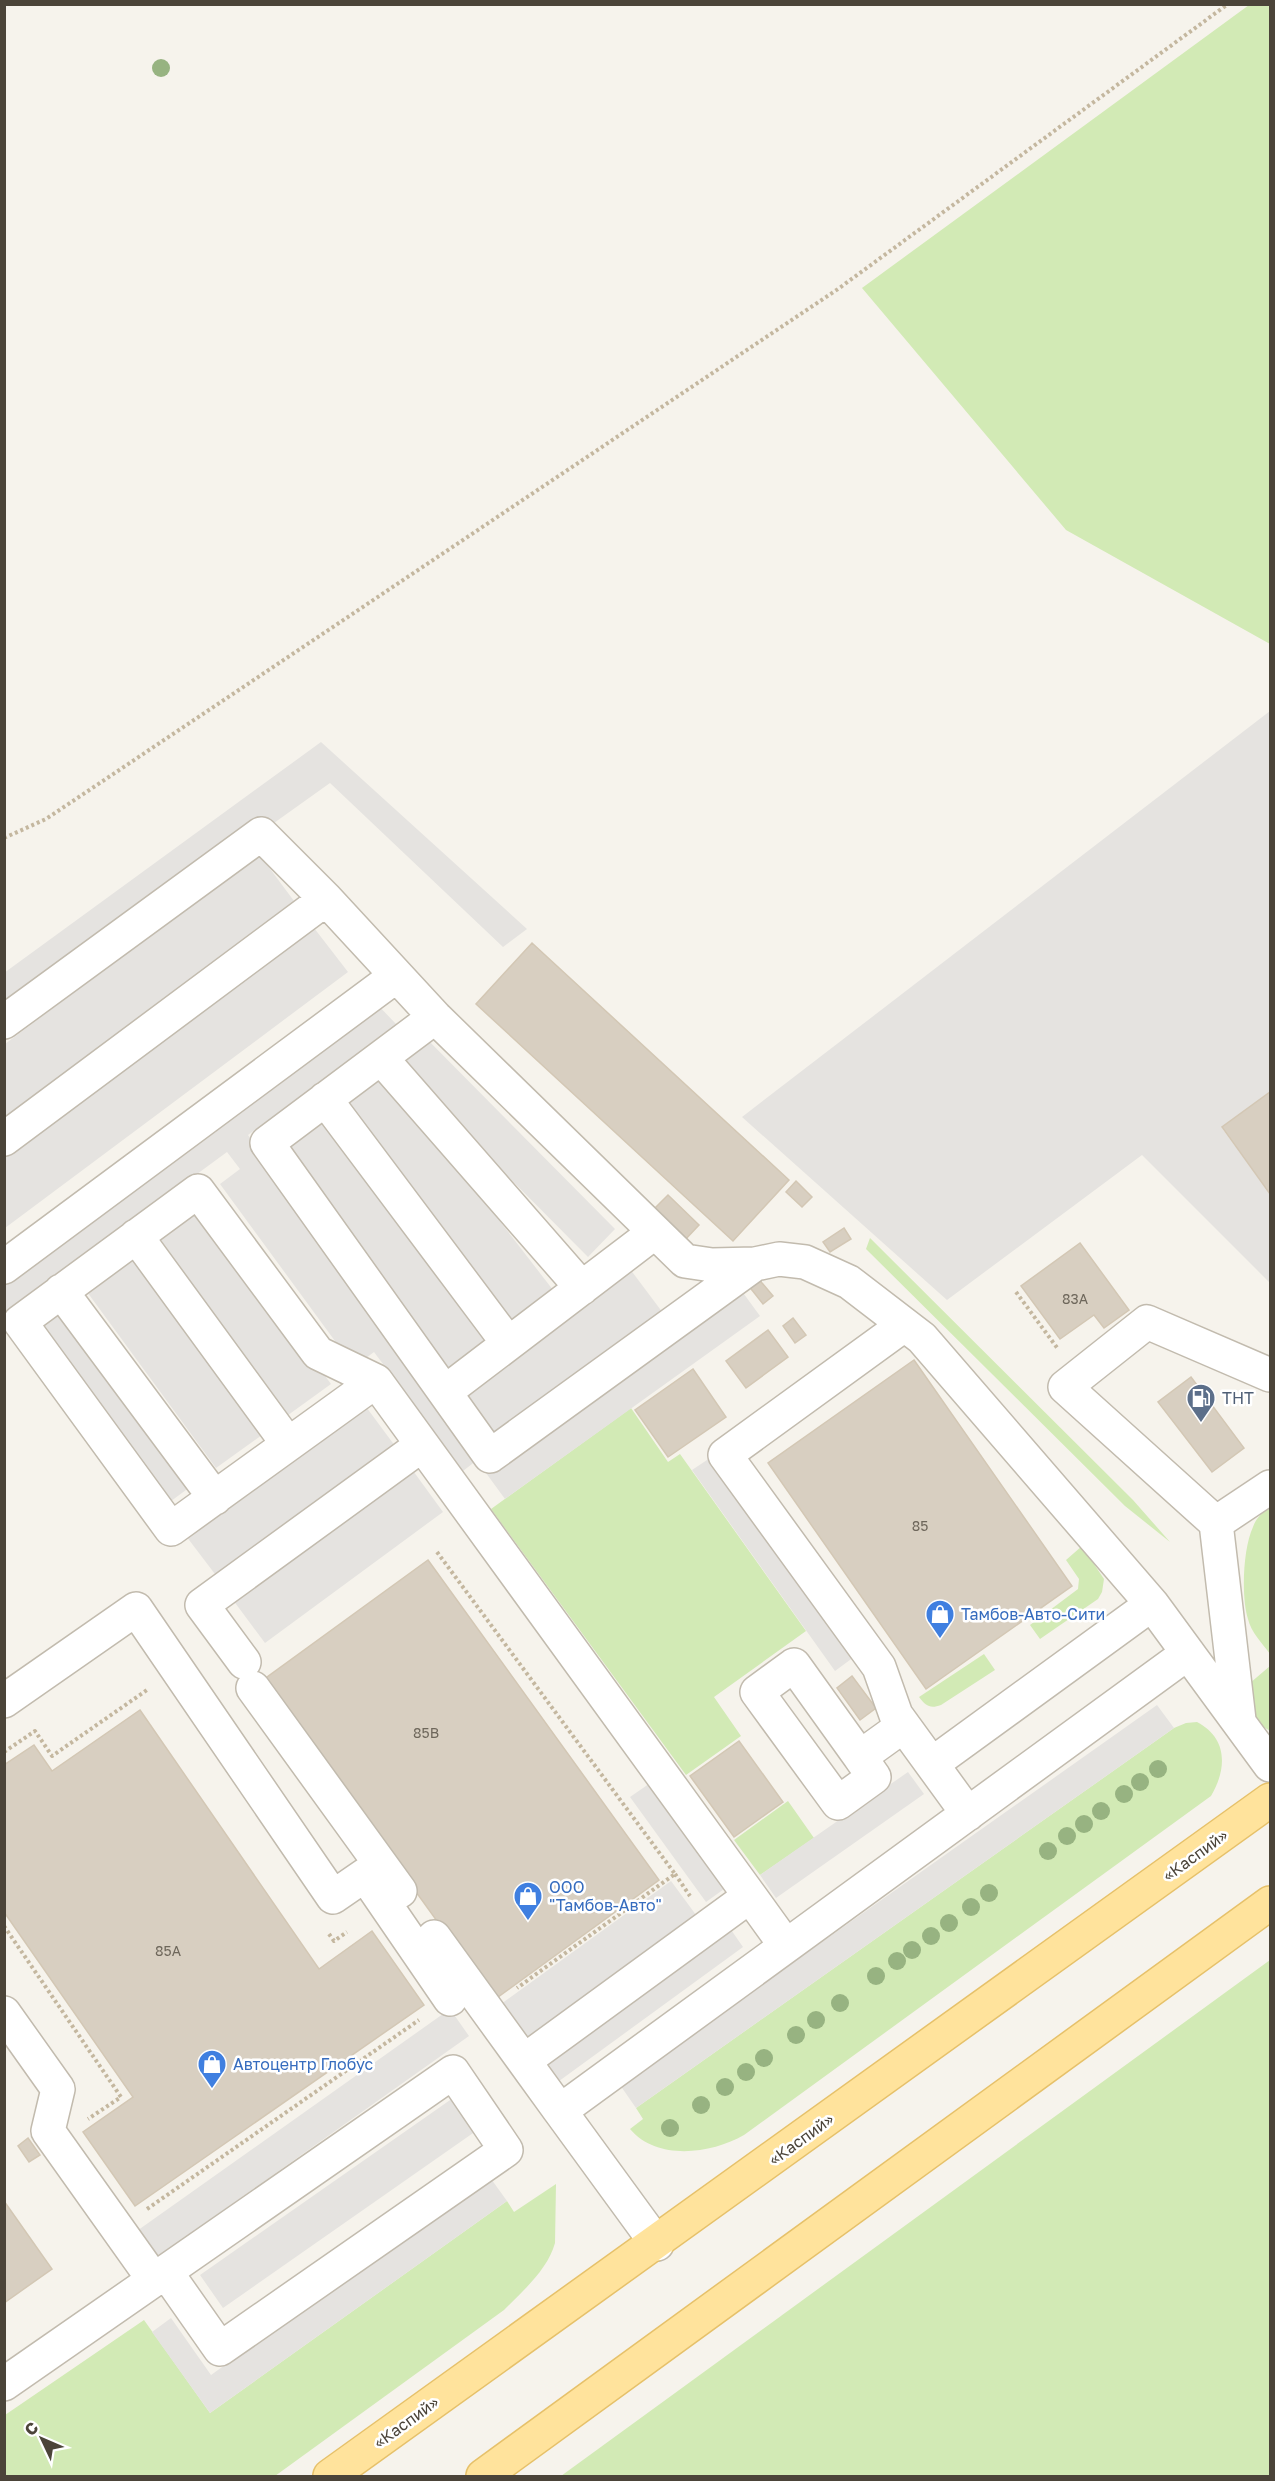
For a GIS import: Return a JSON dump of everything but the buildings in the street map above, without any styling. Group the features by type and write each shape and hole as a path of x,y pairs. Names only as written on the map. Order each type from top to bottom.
{"main road":[{"name":"«Каспий»","path":"330,2476 657,2244 1270,1800"},
{"path":"483,2476 1270,1903"}],"lane":[{"path":"4,1022 261,834 326,899 435,1017 686,1261 712,1265 755,1264 779,1259 805,1262 849,1282 922,1338 1152,1604 1270,1765"},
{"path":"4,1138 326,899"},
{"path":"4,1267 396,976"},
{"path":"435,1017 267,1143 490,1456 755,1264"},
{"path":"381,1058 582,1288"},
{"path":"325,1099 508,1343"},
{"path":"376,1381 171,1529 20,1322 198,1191 318,1353 376,1381 786,1946"},
{"path":"445,1392 655,1232"},
{"path":"136,1236 288,1444"},
{"path":"61,1291 215,1498"},
{"path":"1239,1723 1216,1523 1065,1388 1147,1322 1270,1375"},
{"path":"904,1325 725,1455 879,1667 896,1714 903,1726 968,1814"},
{"path":"423,1445 202,1605 248,1675 657,2244"},
{"path":"1216,1523 1270,1487"},
{"path":"932,1764 1152,1604"},
{"path":"4,1701 136,1609 333,1897 365,1875 450,1999"},
{"path":"560,2110 1188,1653"},
{"path":"860,1757 903,1726"},
{"path":"524,2061 750,1896"},
{"path":"4,2013 58,2089 48,2131 119,2228 160,2276 220,2349 506,2150 453,2072 160,2276 4,2384"}],"path":[{"path":"4,838 46,819 838,290 1228,4"},
{"path":"1016,1292 1059,1350 1067,1344"},
{"path":"437,1552 675,1874 487,2010"},
{"path":"4,1752 35,1731 51,1756 148,1689"},
{"path":"119,2228 450,1999"}],"green space":[{"path":"1249,5 1270,5 1270,644 1066,530 862,288"},
{"path":"870,1238 1133,1500 1170,1542 1125,1506 866,1249"},
{"path":"631,1408 668,1462 680,1454 806,1631 714,1697 741,1736 686,1775 491,1509"},
{"path":"1270,1506 1270,1654 1249,1624 1244,1586 1245,1560 1250,1536 1256,1521"},
{"path":"1082,1546 1104,1579 1102,1592 1098,1599 1040,1639 1030,1625 1078,1589 1079,1579 1066,1560"},
{"path":"984,1654 995,1670 941,1705 929,1706 919,1697"},
{"path":"1270,1666 1270,1731 1256,1722 1243,1689"},
{"path":"1197,1722 1215,1737 1222,1755 1220,1775 1211,1796 744,2135 716,2147 685,2151 655,2146 641,2139 630,2129 643,2119 636,2108 1174,1728 1186,1723"},
{"path":"788,1801 814,1838 760,1875 734,1840"},
{"path":"1270,1960 1270,2476 561,2476"},
{"path":"556,2184 555,2243 547,2262 527,2287 504,2310 275,2476 5,2476 5,2415 144,2320 210,2413 507,2201 514,2212"}],"shaded area":[{"path":"1270,711 1270,1092 1222,1128 1270,1194 1270,1283 1142,1155 947,1300 742,1117"},
{"path":"321,742 527,929 503,947 330,783 5,1015 4,973"},
{"path":"259,854 294,901 5,1117 5,1044"},
{"path":"311,924 348,972 5,1228 5,1153"},
{"path":"374,1001 397,1025 248,1135 481,1457 463,1471 374,1352 354,1367 220,1184 240,1169 227,1152 5,1315 4,1273"},
{"path":"421,1033 615,1229 588,1257 393,1061"},
{"path":"381,1067 553,1290 507,1326 335,1102"},
{"path":"322,1112 495,1336 448,1372 276,1148"},
{"path":"197,1201 331,1384 284,1418 150,1235"},
{"path":"127,1252 262,1435 216,1468 82,1285"},
{"path":"630,1269 666,1317 493,1446 457,1397"},
{"path":"741,1290 760,1316 505,1499 486,1473"},
{"path":"56,1304 190,1487 163,1507 29,1324"},
{"path":"361,1400 398,1450 221,1582 183,1532"},
{"path":"716,1454 858,1654 835,1671 692,1470"},
{"path":"411,1468 443,1512 265,1643 233,1600"},
{"path":"1157,1705 1174,1728 636,2108 620,2085"},
{"path":"908,1772 924,1794 776,1898 760,1875"},
{"path":"656,1779 731,1884 706,1902 630,1797"},
{"path":"671,1881 699,1919 528,2042 501,2004"},
{"path":"727,1924 743,1947 555,2084 539,2061"},
{"path":"450,2009 469,2036 153,2260 134,2233"},
{"path":"453,2098 476,2131 223,2308 200,2275"},
{"path":"489,2176 507,2201 210,2413 152,2332 171,2318 211,2375"}],"place":[{"name":"ТНТ","path":"1201,1424"},
{"name":"Тамбов-Авто-Сити","path":"940,1640"},
{"name":"ООО \"Тамбов-Авто\"","path":"528,1922"},
{"name":"Автоцентр Глобус","path":"212,2090"}]}
